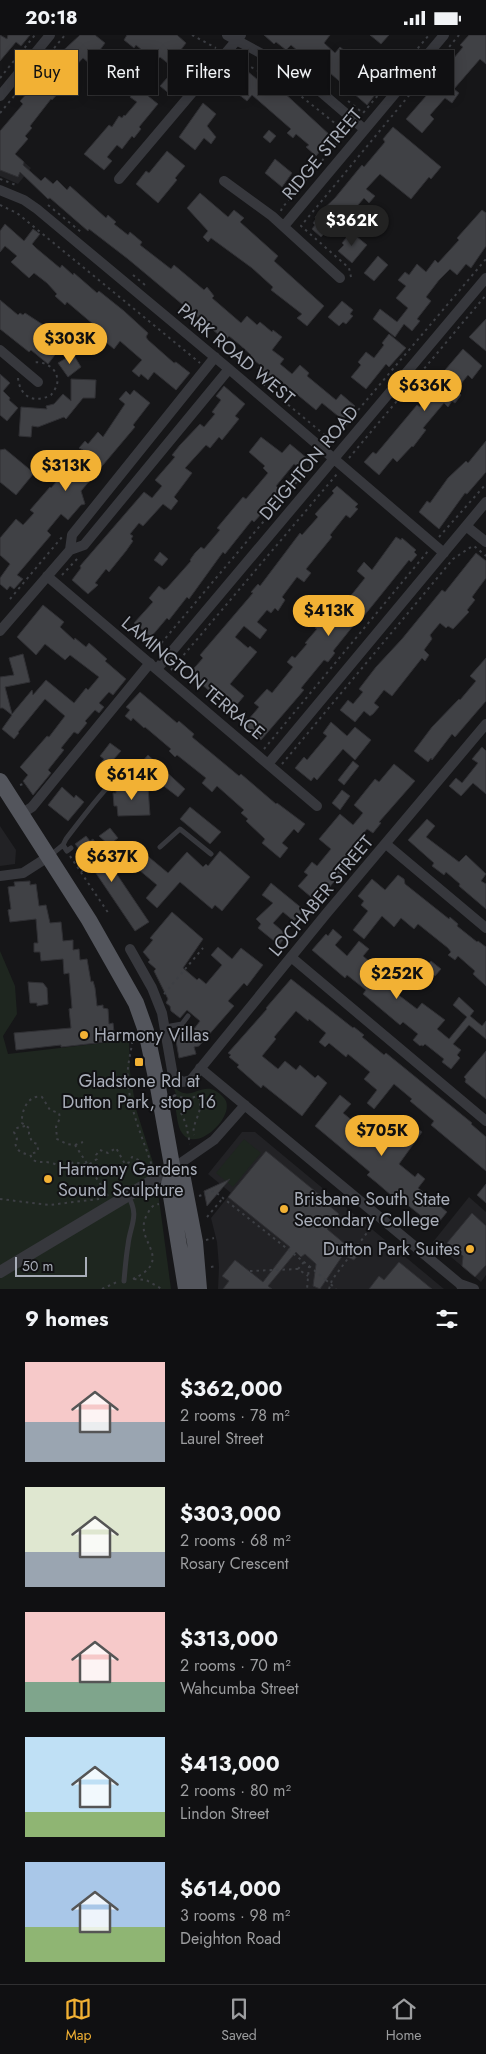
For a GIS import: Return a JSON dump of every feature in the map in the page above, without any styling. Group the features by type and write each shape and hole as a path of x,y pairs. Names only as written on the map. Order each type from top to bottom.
{"main road":[{"path":"1,784 89,920 136,1003 146,1031 173,1170 169,1184 186,1289"},
{"path":"173,1170 183,1179 195,1242 199,1289"}],"street":[{"path":"0,95 50,35"},
{"name":"RIDGE STREET","path":"284,225 444,35"},
{"path":"119,179 235,37 301,75 364,129"},
{"path":"224,181 246,195 284,225 345,277"},
{"name":"PARK ROAD WEST","path":"0,189 24,200 37,209 215,357 444,553"},
{"name":"DEIGHTON ROAD","path":"21,814 32,807 153,662 334,458 486,278"},
{"path":"0,350 38,382"},
{"path":"70,550 72,535 215,357"},
{"path":"0,631 70,550 84,545 229,369"},
{"path":"268,763 486,502"},
{"path":"466,526 486,542"},
{"name":"LAMINGTON TERRACE","path":"47,576 153,662 317,806"},
{"name":"LOCHABER STREET","path":"164,1027 173,1076 183,1082 191,1080 291,957 484,730"},
{"path":"386,844 486,928"},
{"path":"0,876 24,873 48,857"},
{"path":"130,949 152,987 164,1027"},
{"path":"291,957 486,1121"},
{"path":"200,1069 462,1286 474,1289"},
{"path":"0,1272 108,1203 128,1195 173,1170 214,1140 245,1105"}],"lane":[{"path":"48,857 62,845 112,782 122,774 134,773 141,775"},
{"path":"160,847 180,829 211,854"},
{"path":"62,845 69,850"},
{"path":"164,1027 182,1024 188,1016"},
{"path":"124,1281 128,1243 134,1224 134,1211 128,1195"}],"path":[{"path":"0,78 35,35"},
{"path":"0,113 65,35"},
{"path":"192,35 218,49"},
{"path":"348,101 363,113 429,35"},
{"path":"345,277 349,268 301,226 459,35"},
{"path":"248,65 292,89 347,131 282,207 281,213"},
{"path":"0,179 22,188"},
{"path":"45,203 82,232"},
{"path":"0,205 17,213 204,367"},
{"path":"259,381 332,441 486,259"},
{"path":"126,269 149,288"},
{"path":"352,463 348,460 486,295"},
{"path":"153,662 316,460 317,456"},
{"path":"170,671 336,473 344,479"},
{"path":"434,533 440,537 486,484"},
{"path":"282,764 453,559 474,546 486,556"},
{"path":"264,749 426,556 428,551 425,547"},
{"path":"81,872 114,848 119,852"},
{"path":"69,850 109,914"},
{"path":"158,1002 203,948"},
{"path":"133,1039 128,1061 128,1083 133,1110 151,1162"},
{"path":"158,1087 187,1099 198,1096 200,1114 193,1130 194,1135"},
{"path":"174,1095 186,1124 189,1140"},
{"path":"25,1126 17,1128 14,1132 17,1139 15,1145 23,1153 30,1155 37,1152 38,1146 32,1142 28,1134 30,1129 22,1123 22,1117 27,1104 38,1096 42,1097 50,1111 59,1113 60,1118 56,1127 58,1139 67,1144 75,1145 83,1142"},
{"path":"0,1199 49,1205 108,1203 75,1145"},
{"path":"30,1155 32,1160 38,1163 51,1163 64,1167 74,1162 88,1165 97,1159 96,1155 100,1151 108,1153 116,1148 125,1164 130,1162 132,1157 143,1162"},
{"path":"141,1165 144,1169"},
{"path":"198,1196 214,1191 336,1289"},
{"path":"207,1217 223,1198"},
{"path":"162,1289 146,1279 133,1279 144,1273 151,1264 152,1251 143,1231 144,1219 155,1205 167,1203"},
{"path":"330,1289 332,1280 372,1226"},
{"path":"298,1269 304,1262"},
{"path":"307,1289 309,1266"},
{"path":"250,1271 298,1269 308,1276"},
{"path":"102,1289 124,1281"}],"shaded area":[{"path":"0,142 31,168 18,184 0,176"},
{"path":"0,826 16,850 15,864 0,866"},
{"path":"0,951 15,986 17,1014 3,1036 8,1054 129,1040 130,1072 136,1109 155,1169 171,1289 0,1289"},
{"path":"173,1086 180,1092 186,1093 210,1089 217,1091 224,1098 227,1105 225,1113 221,1122 214,1130 206,1136 197,1139 189,1138 182,1133 175,1106 180,1105"},
{"name":"Brisbane South State Secondary College","path":"242,1132 255,1132 444,1289 218,1289 217,1242 211,1218 231,1193 208,1174"},
{"path":"244,1139 261,1153 233,1187 216,1173"},
{"path":"469,1197 486,1212 486,1275 481,1282 433,1242"}],"building":[{"path":"0,35 7,39 8,35 30,35 21,46 16,42 0,61"},
{"path":"80,35 95,35 105,43 100,50 88,50 88,62 83,58 78,63 78,50 64,50"},
{"path":"127,35 177,35 186,43 181,50 168,50 168,63 160,57 158,59 158,50 142,50 136,45 134,48 124,40"},
{"path":"264,35 330,35 324,43 335,53 340,47 344,50 340,50 340,82 330,73 330,50 297,50 291,45 286,50 276,42 274,44"},
{"path":"370,35 389,35 381,44"},
{"path":"469,35 486,35 486,64 480,59 454,89 454,58 463,47 460,45"},
{"path":"248,72 258,80 258,95 286,95 332,137 316,156 306,147 309,145 296,134 293,138 287,133 291,129 252,95 247,101 239,95 248,95"},
{"path":"168,77 168,93 160,86"},
{"path":"454,89 459,93 452,103 445,98 430,115 434,119 422,133 406,119 427,95 454,95"},
{"path":"25,95 56,95 51,99 30,126 32,128 25,136 28,139 15,154 24,162 23,165 41,181 45,177 53,184 57,180 67,190 70,186 106,218 108,215 116,222 114,224 128,235 130,232 142,242 140,245 171,269 174,265 204,290 207,287 214,296 212,298 241,323 247,316 257,325 260,322 272,332 273,330 282,337 272,350 284,359 280,364 292,374 300,365 309,373 307,376 336,400 341,394 355,406 343,420 322,403 316,410 282,382 279,386 258,368 260,365 240,345 229,336 225,340 128,259 89,229 88,231 50,198 48,199 20,172 18,177 0,170 0,131 23,104 20,101"},
{"path":"132,95 149,95 158,104 139,127 141,129 134,138 132,136 122,149 117,145 107,157 112,161 104,170 84,154 109,125 112,127 119,116 122,118 125,116 137,102 130,97"},
{"path":"355,95 375,95 367,105"},
{"path":"203,103 216,114 207,126 216,137 211,144 204,138 195,150 179,137"},
{"path":"393,127 441,167 431,179 429,177 411,199 380,174 366,189 375,196 369,203 364,198 347,218 344,216 328,236 325,233 321,237 312,229 315,225 313,223 316,219 315,217 335,198 362,165 364,167 385,142 383,139"},
{"path":"269,130 276,136 270,143 263,137"},
{"path":"167,151 185,166 175,178 177,180 158,203 136,184 146,171 149,173"},
{"path":"275,159 292,173 282,187 265,173"},
{"path":"200,193 228,217 234,210 244,218 240,222 278,256 274,261 324,306 307,326 297,318 302,314 271,290 273,287 252,268 211,238 208,242 203,237 208,231 187,208"},
{"path":"482,210 486,213 486,246 471,268 466,264 457,275 450,269 439,280 426,297 431,301 417,319 420,321 412,331 404,324 395,337 373,319 380,309 397,322 408,308 396,298 406,286 398,280 405,272 409,275 417,264 426,272 435,260 438,263"},
{"path":"5,224 24,241 33,229 40,234 32,244 36,248 60,268 62,265 73,275 74,273 97,293 99,291 124,311 148,333 146,337 148,340 174,363 176,362 190,373 176,390 154,372 148,380 141,374 139,377 132,371 142,360 120,341 114,349 101,338 104,334 100,330 67,302 65,305 55,296 57,294 47,283 34,273 29,278 11,262 17,256 5,246 0,252 0,231"},
{"path":"351,232 367,245 352,263 338,251 344,245 342,243"},
{"path":"378,256 388,265 374,281 364,273"},
{"path":"0,300 18,315 25,313 48,328 45,332 61,347 48,364 0,329"},
{"path":"342,301 353,310 350,314 353,316 346,324 343,322 339,326 328,317"},
{"path":"486,319 486,351 469,337"},
{"path":"389,334 406,348 389,367 386,364 366,389 351,377 361,365 358,362 366,352 374,358 384,345 382,343"},
{"path":"463,349 482,366 472,379 468,375 456,390 461,395 455,403 452,401 448,407 444,403 423,428 426,430 413,447 397,462 393,458 379,475 364,462 373,452 376,454 417,405 420,407 432,393 428,390"},
{"path":"73,354 81,367 68,377 58,363"},
{"path":"0,374 10,383 3,391 18,408 7,421 0,415"},
{"path":"71,379 96,380 95,398 83,398 66,419 64,417 38,427 32,426 31,437 19,436 21,407 47,409 46,406 54,404 63,394 71,401"},
{"path":"224,386 245,404 235,416 239,419 222,440 219,437 210,448 206,445 185,468 192,473 174,497 178,501 171,510 163,504 143,526 139,523 130,534 133,536 131,539 133,541 126,551 109,572 106,569 95,583 98,585 88,594 72,580 81,568 80,566 144,492 152,498 162,486 155,480 175,457 172,455 180,445 200,424 204,427 215,414 212,412 221,400 216,396"},
{"path":"134,390 150,403 133,425 135,427 81,491 85,504 81,505 68,520 61,514 47,531 51,535 17,575 23,579 14,589 10,586 7,590 0,584 0,578 10,564 0,555 0,538 16,519 23,525 34,513 30,510 83,450 79,448 85,441 88,444 98,432 103,437 125,404 119,399 126,391 130,395"},
{"path":"261,437 282,453 290,444 308,459 300,468 294,464 276,486 282,491 254,522 252,520 225,554 223,552 189,599 187,597 169,620 167,618 151,637 134,623 153,602 149,598 159,586 164,590 167,588 191,561 195,553 201,547 204,549 220,530 217,528 243,497 246,499 268,473 263,468 265,466 249,452"},
{"path":"486,441 486,472 467,494 465,493 439,529 419,512 427,501 430,503 448,478 466,461 468,463"},
{"path":"5,449 34,473 16,495 0,482 0,450"},
{"path":"337,486 358,504 355,507 358,509 350,518 346,515 330,535 332,537 306,569 311,573 304,582 297,577 282,597 285,600 278,611 275,608 271,613 267,610 257,622 267,630 260,639 244,626 235,637 248,648 250,646 257,652 230,684 244,696 230,713 221,707 224,703 189,674 203,658 200,655 253,593 251,592 258,584 260,586 300,533 302,535 318,517 315,514 334,493 332,491"},
{"path":"396,537 401,540 402,538 416,550 414,552 417,555 411,562 409,560 358,623 353,626 333,651 335,653 328,662 324,660 301,688 304,690 261,740 241,723 246,718 248,720 259,707 254,703 267,689 272,693 293,667 287,662 292,656 295,658 307,644 305,643 317,629 315,628 321,620 329,626 339,614 337,613 365,578 357,571 364,562 372,570"},
{"path":"160,552 168,559 162,566 154,560"},
{"path":"476,553 486,561 486,578 472,597 475,600 467,610 469,612 453,629 448,626 446,628 440,623 430,635 432,639 424,650 429,655 425,661 422,658 392,696 384,690 374,703 379,707 373,714 370,716 364,711 355,722 340,710 348,700 353,704 363,692 359,689 376,667 402,639 442,590 445,592"},
{"path":"43,605 64,622 60,627 74,640 75,638 86,647 89,643 107,659 105,661 126,679 113,695 109,692 99,703 104,707 99,713 95,710 85,721 87,723 78,734 74,732 61,748 64,750 48,770 51,773 33,795 23,781 28,775 20,767 47,736 49,737 65,716 45,699 14,739 2,729 12,715 3,708 0,708 0,677 14,675 9,658 23,654 30,682 5,687 12,714 32,690 33,695 46,680 74,703 86,688 88,690 99,677 70,655 65,660 45,644 36,655 17,637"},
{"path":"303,609 310,615 303,623 296,617"},
{"path":"486,658 486,701 455,737 452,734 432,760 431,758 428,762 414,751 432,727 460,700 476,681 470,676"},
{"path":"140,692 177,723 179,721 194,734 192,737 239,776 241,774 276,804 305,824 298,833 294,829 282,843 288,848 280,858 262,843 265,839 246,821 248,819 241,813 244,810 217,786 212,792 202,783 206,778 177,755 175,757 169,751 171,749 145,727 133,718 131,721 125,716 130,710 126,707"},
{"path":"331,722 347,736 355,727 371,740 355,760 343,749 317,780 314,777 311,781 295,768 304,757 307,760 327,736 323,733"},
{"path":"110,743 121,751 113,760 116,763 109,772 99,765 104,759 100,756"},
{"path":"482,747 486,751 486,794 473,783 461,796 449,786 456,778 462,783 478,763 472,759"},
{"path":"148,755 185,789 178,797 156,780 158,778 141,763"},
{"path":"353,761 359,766 344,785 338,780"},
{"path":"394,764 415,781 379,822 381,823 373,833 367,829 352,847 358,851 345,866 348,868 317,902 298,886 308,875 304,872 312,862 317,866 331,849 319,839 340,814 353,825 363,813 354,805 375,779 379,782"},
{"path":"132,783 132,788 148,787 150,815 118,816 117,806 114,806 113,793 116,793 116,790 119,789 119,784"},
{"path":"62,787 74,798 76,795 84,802 68,821 48,805"},
{"path":"342,790 350,796 340,810 332,803"},
{"path":"190,807 221,832 210,844 180,819"},
{"path":"427,819 435,826 426,837 459,862 466,855 486,874 481,881 486,884 486,909 446,872 444,875 432,866 434,863 408,840"},
{"path":"110,828 118,838 109,845 99,836"},
{"path":"86,836 90,841 93,839 149,922 135,931 85,857 83,859 77,851 79,849 75,844"},
{"path":"129,843 132,843 168,873 187,852 203,867 206,864 208,866 220,851 250,877 222,911 215,905 212,909 180,882 157,908 146,898 157,885 120,854"},
{"path":"398,875 404,879 405,884 449,919 450,917 458,924 457,926 477,942 486,947 486,986 473,974 475,971 458,956 455,960 448,955 451,952 448,948 418,924 414,929 401,918 394,927 382,916 364,939 353,930 368,911 361,905 364,901 358,896 372,879 385,890"},
{"path":"30,881 30,885 36,884 39,906 46,905 50,923 61,922 63,941 73,940 73,950 79,949 80,960 87,959 91,982 93,981 95,988 97,1006 103,1005 103,1008 108,1009 109,1024 113,1023 115,1041 16,1050 14,1033 71,1028 69,1009 72,1008 69,973 64,974 63,959 41,961 40,952 34,952 34,943 38,943 36,919 10,922 8,910 11,909 8,887 15,886 14,882"},
{"path":"271,883 304,910 294,921 283,912 273,923 287,935 279,945 258,928 261,924 256,919 273,903 262,895"},
{"path":"172,912 203,939 183,968 197,980 199,978 206,984 222,965 211,955 218,947 232,959 241,948 263,965 247,986 244,983 228,1001 234,1006 199,1046 194,1047 196,1054 179,1058 175,1035 196,1031 194,1029 200,1021 187,1010 180,1018 171,1011 170,1006 166,1003 168,999 154,971 156,969 148,962 150,960 143,952 153,940 150,938"},
{"path":"333,929 342,937 335,945 347,956 359,941 369,949 363,956 377,968 370,977 386,990 388,987 417,1009 422,1003 445,1020 437,1029 449,1039 467,1017 453,1005 459,997 474,1011 470,1016 482,1026 486,1021 486,1039 469,1025 453,1044 461,1050 457,1055 460,1058 451,1069 442,1062 444,1059 425,1044 420,1046 413,1040 418,1034 403,1022 400,1025 363,994 366,990 347,975 345,978 312,950"},
{"path":"431,961 441,969 435,976 425,968"},
{"path":"418,965 424,970 418,978 412,973"},
{"path":"291,979 354,1027 364,1035 362,1037 384,1055 386,1053 472,1123 486,1137 486,1171 431,1125 434,1121 410,1101 412,1099 394,1084 374,1109 367,1103 377,1090 364,1079 370,1072 348,1054 346,1057 329,1043 325,1047 319,1042 326,1033 296,1011 274,1037 276,1039 262,1056 278,1069 285,1061 296,1070 300,1065 315,1078 318,1075 327,1083 302,1116 263,1085 261,1088 237,1067 239,1065 229,1057 231,1055 228,1053"},
{"path":"28,982 43,983 47,988 48,1004 37,1006 37,1003 30,1003"},
{"path":"486,1051 486,1099 465,1082 466,1079 464,1077"},
{"path":"340,1095 351,1104 343,1113 374,1142 384,1130 381,1128 387,1121 394,1127 400,1119 422,1132 399,1164 415,1177 418,1173 425,1179 418,1188 447,1212 435,1227 367,1175 370,1172 315,1126"},
{"path":"266,1151 321,1196 320,1198 339,1214 327,1229 358,1255 354,1260 343,1255 320,1289 313,1286 316,1264 305,1254 301,1257 296,1252 268,1286 272,1289 223,1289 229,1281 222,1276 235,1260 263,1282 290,1247 228,1197"},
{"path":"230,1179 207,1206 204,1191"},
{"path":"486,1184 486,1203 477,1195"},
{"name":"Dutton Park Suites","path":"472,1213 486,1226 486,1265 475,1277 462,1266 463,1256 447,1243"},
{"path":"399,1262 432,1289 369,1289 379,1276 384,1280"}],"place":[{"name":"Harmony Villas","path":"84,1035"},
{"name":"Gladstone Rd at Dutton Park, stop 16","path":"139,1062"},
{"name":"Harmony Gardens Sound Sculpture","path":"48,1179"},
{"name":"Brisbane South State Secondary College","path":"284,1209"},
{"name":"Dutton Park Suites","path":"470,1249"}]}
